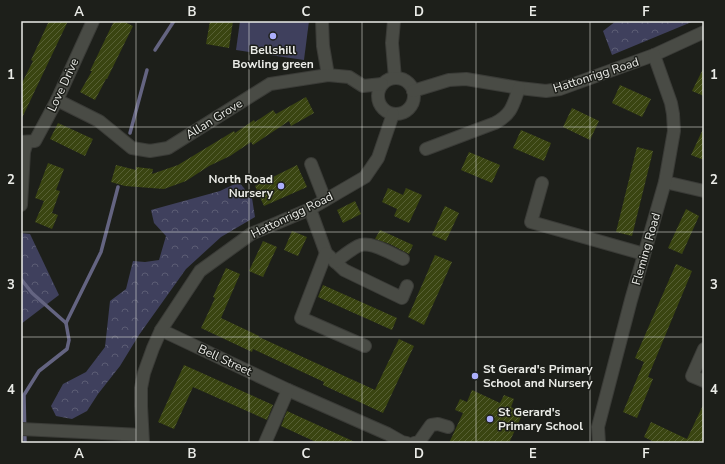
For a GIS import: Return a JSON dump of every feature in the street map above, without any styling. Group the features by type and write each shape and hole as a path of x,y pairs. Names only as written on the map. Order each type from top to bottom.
{"street":[{"name":"Love Drive","path":"22,205 24,142 35,142 57,100 93,21"},
{"path":"322,21 323,46 328,75"},
{"path":"394,21 392,43 395,78"},
{"name":"Hattonrigg Road","path":"414,91 449,80 466,80 546,91 560,89 654,55 704,32"},
{"name":"Fleming Road","path":"599,443 598,427 644,254 665,182 674,131 674,114 654,55"},
{"name":"Allan Grove","path":"57,100 99,121 132,148 150,151 168,148 270,84 328,75 349,77 363,86 382,84"},
{"path":"395,78 404,80 409,84 414,91 414,97 410,107 405,112 399,114 387,112 380,104 378,98 382,84 389,79 395,78"},
{"path":"426,149 495,123 504,118 514,103 519,88"},
{"name":"Hattonrigg Road","path":"142,439 141,388 144,373 161,330 200,271 251,234 310,209 365,177 378,158 393,114"},
{"path":"311,164 325,200"},
{"path":"665,182 704,191"},
{"path":"542,183 531,222 644,254"},
{"path":"310,209 326,254 344,270 402,298 407,286"},
{"path":"335,262 358,246 364,244 372,245 403,259"},
{"path":"326,254 301,318 365,346"},
{"name":"Bell Street","path":"161,330 288,390 407,443"},
{"path":"704,349 692,376 704,381"},
{"path":"265,443 288,390"},
{"path":"414,443 419,442 431,425 438,424 448,427"},
{"path":"21,429 142,439"}],"green space":[{"name":"Bellshill Bowling green","path":"240,21 309,21 304,60 236,50"},
{"path":"616,21 694,21 612,55 603,31"},
{"path":"239,182 252,198 255,217 221,237 186,269 139,335 120,366 87,411 72,419 56,416 51,406 63,384 86,372 105,347 110,301 126,289 133,261 145,262 159,260 166,236 154,223 151,210 220,191"},
{"path":"21,233 30,234 59,295 21,324"}],"building":[{"path":"49,21 68,21 21,120 21,85 33,61 31,60"},
{"path":"114,21 123,21 133,26 95,100 80,92 92,71 90,71"},
{"path":"210,21 233,21 229,48 206,44"},
{"path":"704,67 704,96 692,91"},
{"path":"620,85 651,99 642,117 612,103"},
{"path":"306,97 314,113 291,126 289,121 253,145 251,142 230,156 209,166 186,181 164,189 125,186 111,182 116,165 136,170 136,167 153,169 152,174 178,165 234,131 235,133 254,120 255,122 273,110 276,114"},
{"path":"572,108 599,121 590,140 563,127"},
{"path":"58,123 93,139 85,156 50,139"},
{"path":"704,127 704,160 691,155"},
{"path":"521,130 551,143 544,161 513,148"},
{"path":"637,147 653,151 632,236 616,232"},
{"path":"469,152 500,165 492,183 461,170"},
{"path":"48,163 64,169 56,190 60,191 52,213 58,215 52,229 35,222 44,201 35,198"},
{"name":"North Road Nursery","path":"297,165 307,187 264,206 255,186"},
{"path":"388,188 403,195 406,188 422,195 409,223 394,216 397,209 382,202"},
{"path":"355,201 361,214 343,223 337,210"},
{"path":"445,206 459,213 446,241 432,235"},
{"path":"686,209 699,216 682,254 668,248"},
{"path":"380,230 413,245 409,254 390,244 375,239"},
{"path":"292,231 307,237 298,256 284,250"},
{"path":"263,241 277,247 263,277 249,271"},
{"path":"435,255 452,262 424,325 408,317"},
{"path":"676,264 692,271 648,377 653,379 637,418 623,412 644,362 635,358"},
{"path":"226,268 240,274 221,318 375,390 399,339 414,346 383,413 323,385 324,382 253,349 252,352 201,328 215,298 213,297"},
{"path":"323,285 397,318 392,330 318,297"},
{"path":"184,365 273,405 267,420 193,387 174,429 158,422"},
{"name":"St Gerard's Primary School","path":"472,390 500,403 504,395 514,399 511,407 523,413 509,443 449,443 463,413 455,410 460,399 467,402"},
{"path":"704,403 704,439 702,443 656,443 644,437 651,422 687,439"},
{"path":"287,411 357,443 318,443 281,426"}],"waterway":[{"path":"155,50 174,21"},
{"path":"130,133 147,70"},
{"path":"66,323 101,252 118,187"},
{"path":"21,279 32,293 66,323 69,340 67,349 39,371 24,395 25,443"}],"place":[{"name":"Bellshill Bowling green","path":"273,36"},
{"name":"North Road Nursery","path":"281,186"},
{"name":"St Gerard's Primary School and Nursery","path":"475,376"},
{"name":"St Gerard's Primary School","path":"490,419"}]}
